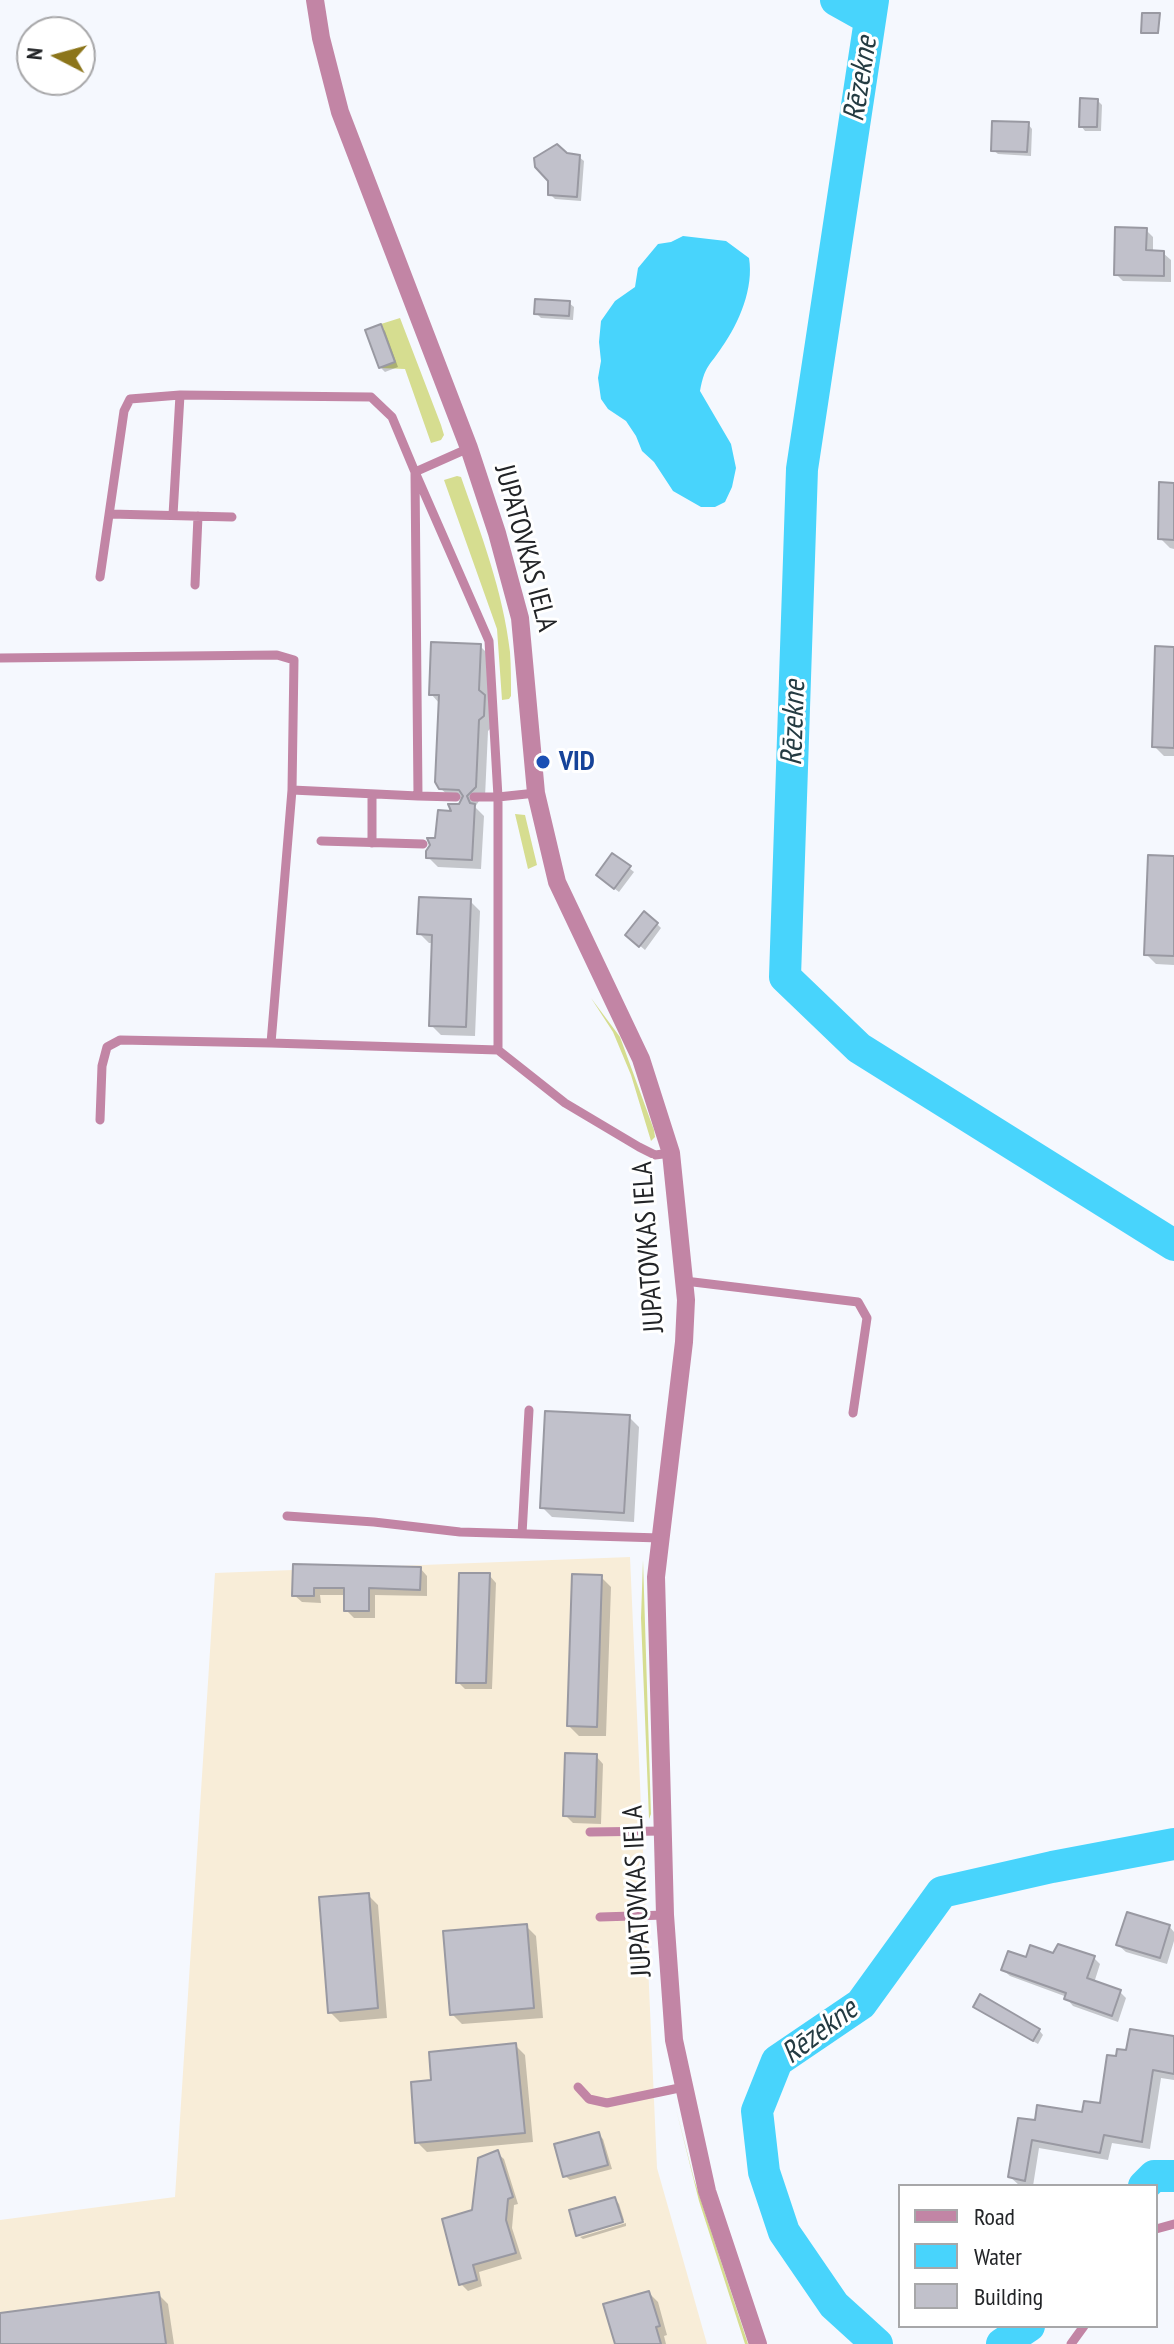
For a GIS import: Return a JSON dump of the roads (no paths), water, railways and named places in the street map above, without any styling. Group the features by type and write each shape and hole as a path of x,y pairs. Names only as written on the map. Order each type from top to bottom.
{"street":[{"name":"JUPATOVKAS IELA","path":"315,0 321,38 340,112 469,448 497,533 520,618 536,793 557,882 641,1059 671,1153 686,1300 684,1342 656,1577 656,1621 665,1915 674,2040 707,2191 758,2344"}],"lane":[{"path":"173,515 180,395"},
{"path":"100,577 124,411 130,399 180,395 371,397 392,417 489,641 498,797 498,1050"},
{"path":"415,472 469,448"},
{"path":"415,472 418,796"},
{"path":"110,514 232,517"},
{"path":"195,585 198,516"},
{"path":"0,658 277,655 294,660 292,790 271,1043"},
{"path":"292,790 456,797"},
{"path":"474,797 536,793"},
{"path":"372,794 372,843"},
{"path":"321,841 423,844"},
{"path":"100,1120 104,1057 107,1047 120,1040 498,1050 565,1103 655,1155 671,1153"},
{"path":"685,1281 858,1302 867,1318 853,1413"},
{"path":"522,1534 529,1410"},
{"path":"287,1516 460,1532 660,1538"},
{"path":"590,1832 663,1831"},
{"path":"600,1917 665,1915"},
{"path":"578,2087 589,2099 607,2103 684,2087"}],"water":[{"path":"683,236 726,241 749,258 749,281 744,305 728,338 706,371 700,391 731,444 736,468 725,502 715,507 701,507 673,491 654,462 642,451 626,421 608,409 601,399 598,378 601,321 615,301 635,287 638,268 658,244"}],"waterway":[{"path":"836,0 870,19"},
{"name":"Rēzekne","path":"873,0 802,469 785,977 859,1048 1174,1245"},
{"name":"Rēzekne","path":"877,2344 834,2305 784,2232 764,2172 757,2111 777,2061 861,2004 942,1892 1174,1844"},
{"name":"Rēzekne","path":"1146,2184 1154,2176 1174,2176"},
{"name":"Rēzekne","path":"1002,2344 1026,2328"}],"place":[{"name":"VID","path":"543,762"}]}
